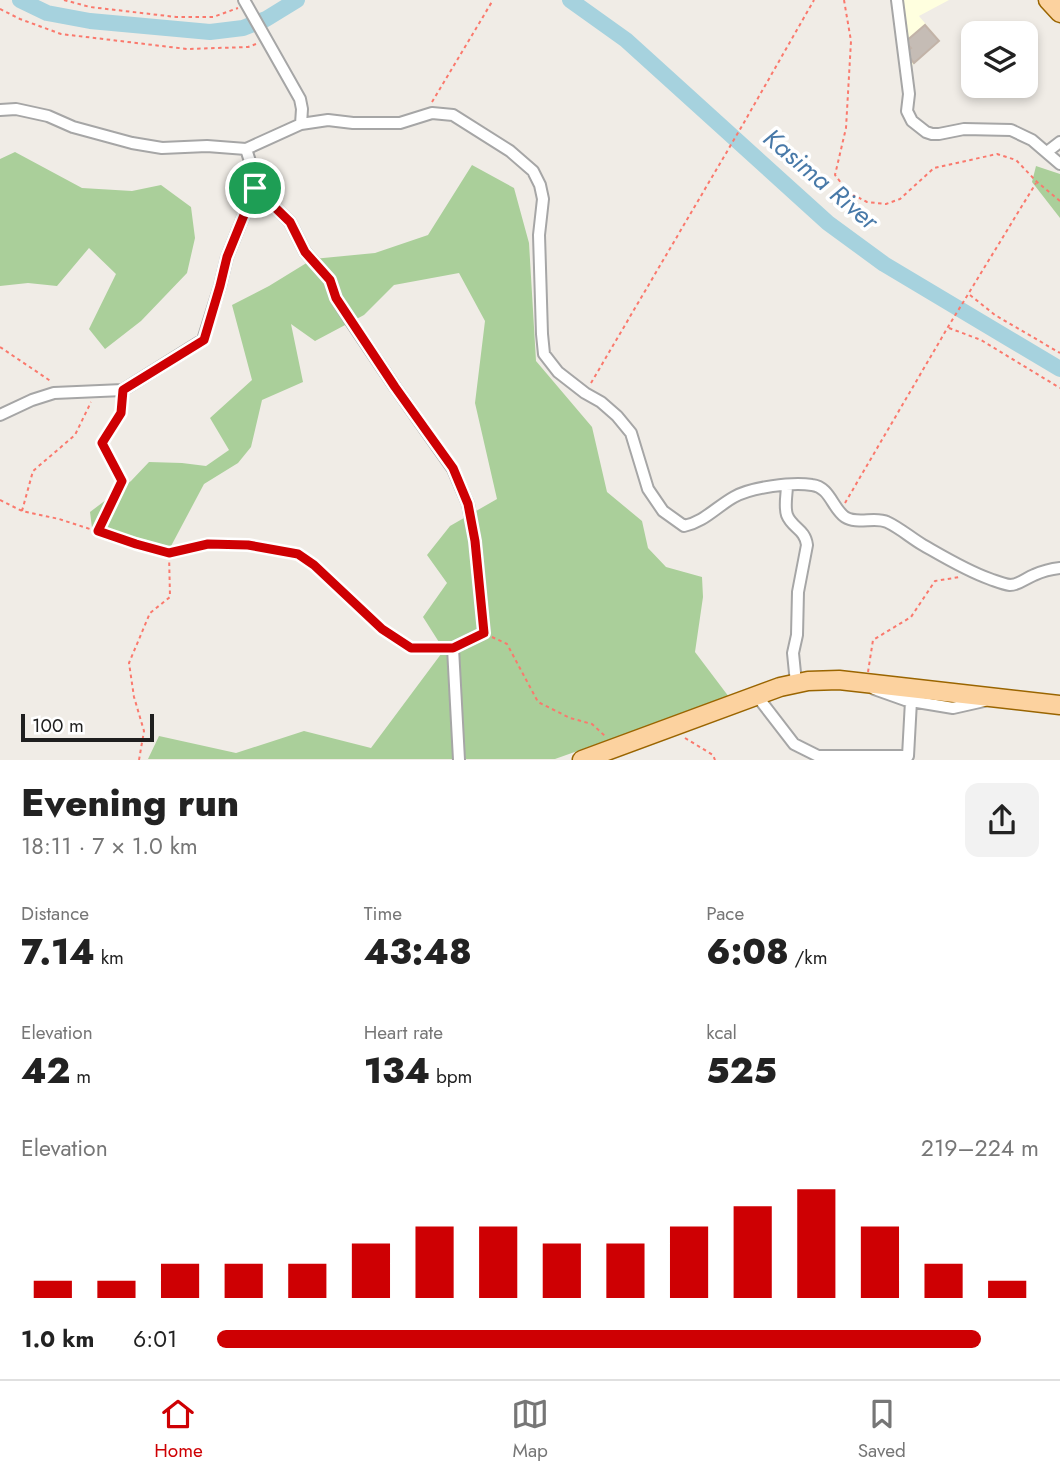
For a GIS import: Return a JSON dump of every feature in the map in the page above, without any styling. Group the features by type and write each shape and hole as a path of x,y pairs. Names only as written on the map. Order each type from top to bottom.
{"main road":[{"path":"1048,0 1060,13"},
{"path":"582,760 796,683 823,680 859,682 1060,705"}],"street":[{"path":"897,0 909,94 907,111 912,121 932,134 964,129 1011,130 1032,141 1060,164"},
{"path":"245,2 300,99 301,124"},
{"path":"0,110 16,108 48,116 73,127 132,144 163,148 207,146 246,149 301,124 328,120 400,123 432,113 453,115 510,151 533,171 542,199 539,235 544,354 558,372 601,402 631,433 648,489 663,511 684,526 702,521 747,491 812,484 821,487 847,518 883,520 970,570 1007,585 1017,584 1032,575 1060,568"},
{"path":"1047,152 1060,142"},
{"path":"0,415 54,393 123,390 204,340 227,257 255,188 256,180 246,149"},
{"path":"255,188 290,222 305,252 330,280 336,298 453,468 468,504 475,541 484,633 453,648 459,760"},
{"path":"788,485 788,516 803,533 807,545 798,592 797,635 793,653 796,683"},
{"path":"859,682 905,701 953,708 1000,698"},
{"path":"757,696 794,744 818,756 908,756 911,701"}],"path":[{"path":"64,0 90,7 176,17 213,17 245,2"},
{"path":"432,113 432,101 493,0"},
{"path":"585,393 814,0"},
{"path":"844,0 851,41 846,128 835,175 848,192 867,202 886,204 900,199 934,168 998,154 1016,160 1060,201"},
{"path":"0,9 61,34 187,49 248,47 267,40"},
{"path":"840,512 1037,182"},
{"path":"969,294 995,315 1060,353"},
{"path":"948,327 981,341 1060,388"},
{"path":"0,347 68,393"},
{"path":"98,531 122,481 102,443 121,413 123,390"},
{"path":"22,511 33,471 75,435 96,391"},
{"path":"0,500 22,511 59,519 169,553 208,544 248,545 298,554 314,565 382,629 411,648 453,648"},
{"path":"139,760 144,731 134,697 129,663 150,613 170,597 169,553"},
{"path":"859,682 873,640 911,617 935,581 960,577 970,570"},
{"path":"484,633 507,644 538,702 570,718 592,724 613,748"},
{"path":"677,725 687,740 713,755 715,760"}],"shaded area":[{"path":"898,0 949,0 919,16 940,41 907,70"}],"green space":[{"path":"15,152 82,188 132,191 161,185 191,207 195,238 187,273 141,321 105,349 89,329 116,274 89,248 57,286 28,283 0,286 0,159"},
{"path":"472,165 514,188 529,243 536,361 592,427 607,492 642,521 648,548 666,567 702,577 703,597 695,652 729,697 555,759 148,759 159,736 236,753 304,731 371,748 444,650 423,617 447,583 427,555 450,526 497,499 475,403 485,321 459,273 394,285 364,315 315,341 291,324 303,382 262,400 251,447 238,463 204,484 170,548 93,536 90,512 131,481 149,462 206,466 229,450 210,418 252,380 232,305 313,259 375,253 428,235"},
{"path":"1036,166 1060,174 1060,218 1032,182"}],"building":[{"path":"925,25 939,41 914,63 905,52 911,48 905,42"}],"waterway":[{"name":"Kasima River","path":"20,0 47,13 90,21 210,32 243,28 266,19 297,0"},
{"name":"Kasima River","path":"570,0 626,40 828,223 884,264 1060,369"}],"route":[{"path":"255,188 290,222 305,252 330,280 336,298 453,468 468,504 475,541 484,633 453,648 411,648 382,629 314,565 298,554 248,545 208,544 169,553 98,531 122,481 102,443 121,413 123,390 204,340 227,257 255,188"}]}
